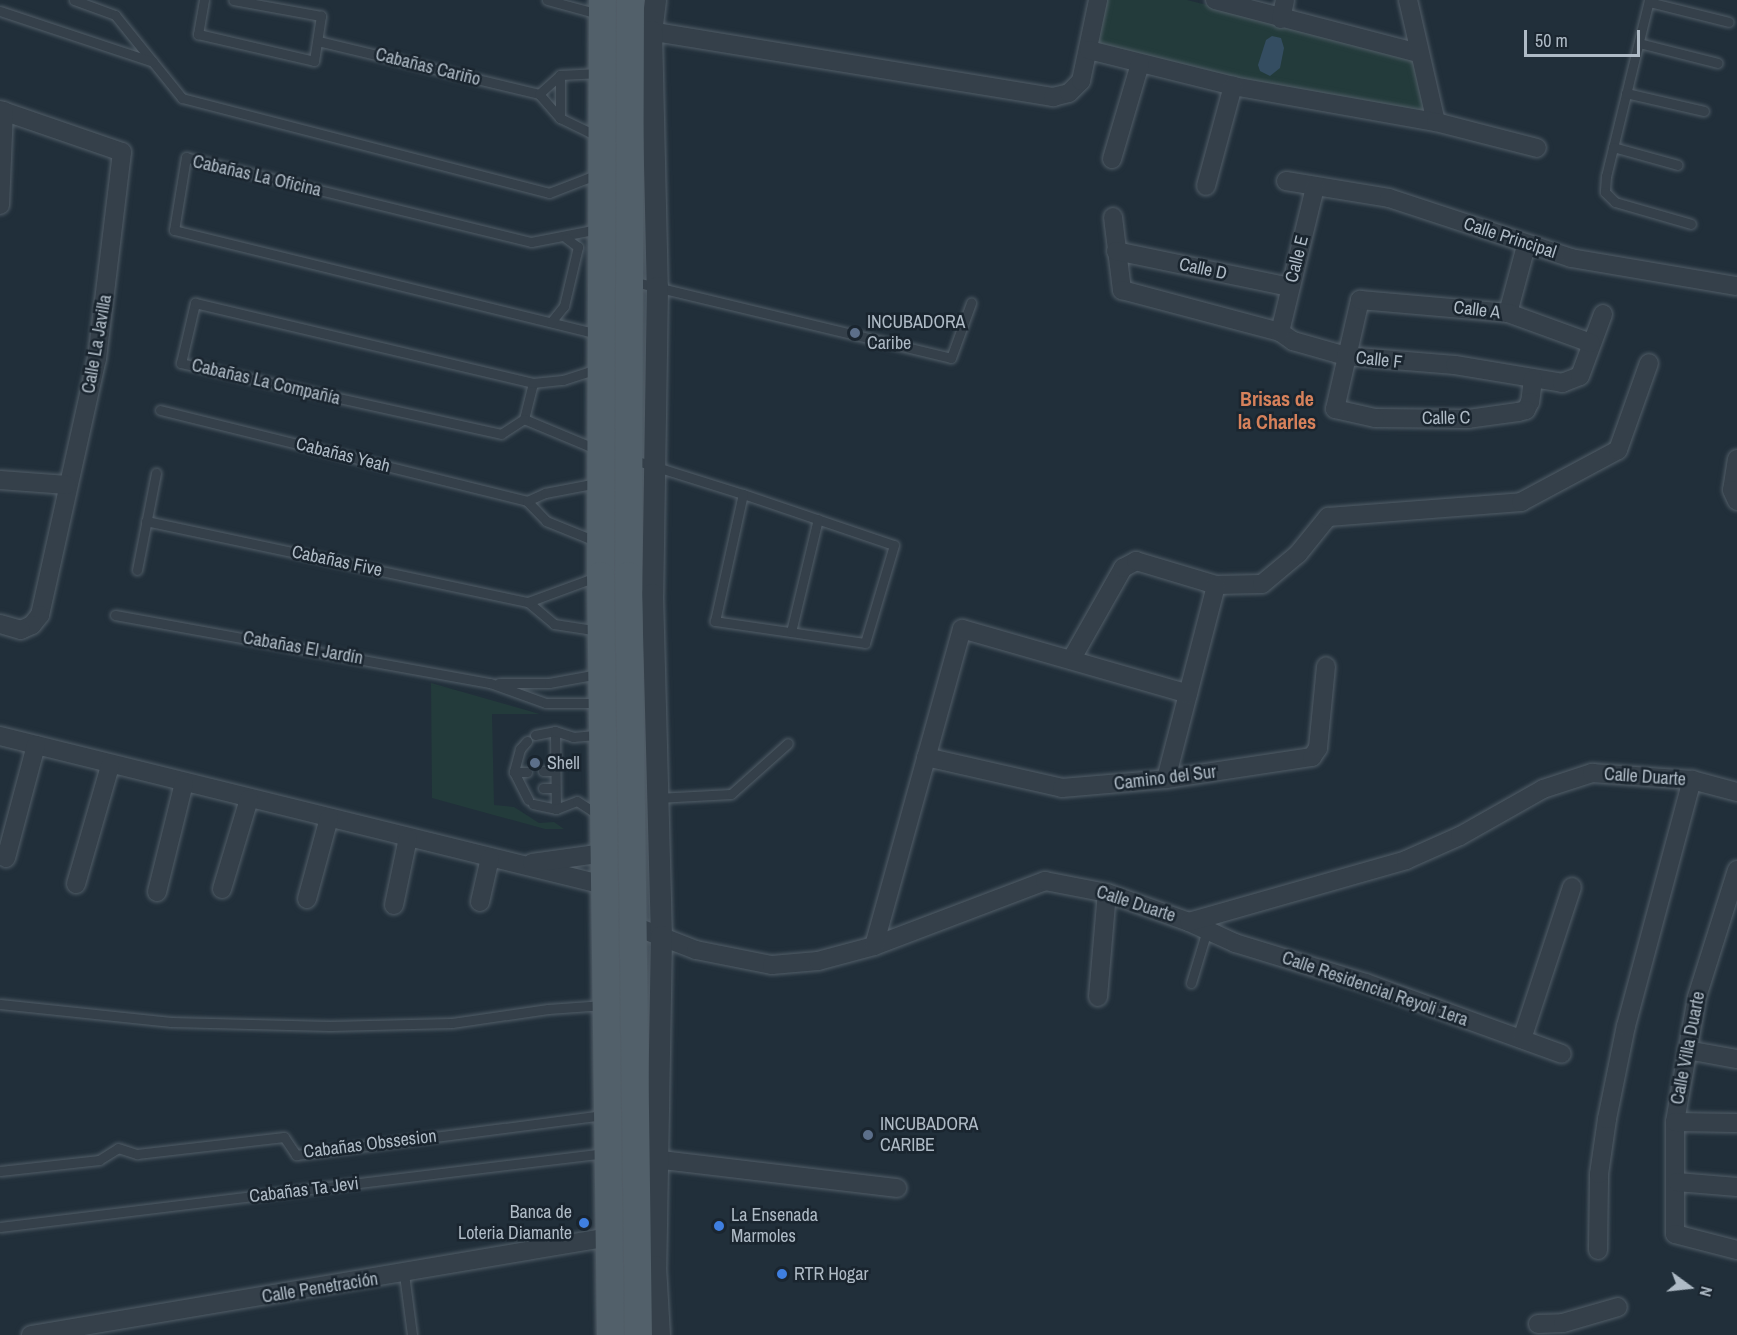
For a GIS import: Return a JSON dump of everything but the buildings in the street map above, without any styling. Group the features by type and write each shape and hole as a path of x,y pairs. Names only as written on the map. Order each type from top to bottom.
{"main road":[{"path":"630,0 641,30 631,281 641,462 634,926 647,1159 638,1335"},
{"path":"602,7 600,575 604,734 610,1335"}],"street":[{"path":"655,0 641,30 657,287 641,462 661,936 647,1159 658,1335"},
{"path":"641,30 1036,96 1069,93 1081,81 1098,0"},
{"path":"1215,0 1419,53"},
{"path":"1281,19 1286,0"},
{"path":"1408,0 1436,122"},
{"path":"1089,50 1233,86 1436,122 1537,148"},
{"path":"1112,159 1140,64"},
{"path":"1206,186 1233,86"},
{"path":"0,205 2,110"},
{"name":"Calle La Javilla","path":"0,624 21,630 32,625 40,615 97,357 122,152 2,110"},
{"name":"Calle Principal","path":"1286,181 1389,198 1526,246 1571,258 1737,286"},
{"name":"Calle E","path":"1280,332 1315,187"},
{"path":"1113,217 1116,251"},
{"path":"1508,313 1526,246"},
{"name":"Calle D","path":"1116,251 1290,287"},
{"name":"Calle F","path":"1116,251 1120,288 1280,332 1293,341 1346,356 1455,365 1533,379 1572,381 1580,376 1603,314"},
{"name":"Calle A","path":"1346,356 1359,301 1461,306 1508,313 1591,343"},
{"name":"Calle C","path":"1346,356 1335,409 1375,418 1468,419 1518,412 1526,410 1530,402 1533,379"},
{"path":"1071,660 1123,568 1136,561 1216,585 1262,584 1298,554 1328,517 1521,502 1618,450 1649,363"},
{"path":"1737,459 1732,490 1737,501"},
{"path":"0,480 67,485"},
{"path":"1166,780 1216,585"},
{"path":"874,946 962,629 1188,694"},
{"name":"Camino del Sur","path":"926,757 1062,788 1166,780 1316,754 1326,666"},
{"path":"0,736 110,765 604,885"},
{"path":"6,858 36,745"},
{"path":"76,884 110,765"},
{"name":"Calle Duarte","path":"634,926 696,950 772,965 818,961 874,946 1045,881 1107,892 1189,922 1406,860 1461,836 1543,789 1592,773 1692,780 1737,791"},
{"path":"1598,1250 1599,1174 1607,1119 1626,1026 1692,780"},
{"path":"157,892 183,783"},
{"path":"222,889 249,799"},
{"path":"307,899 329,818"},
{"path":"394,905 408,838"},
{"path":"519,865 604,854"},
{"path":"480,902 490,858"},
{"name":"Calle Villa Duarte","path":"1737,870 1697,997 1674,1122 1677,1182 1675,1231 1737,1250"},
{"path":"1522,1039 1572,887"},
{"path":"1098,997 1107,892"},
{"name":"Calle Residencial Reyoli 1era","path":"1189,922 1562,1054"},
{"path":"1687,1050 1737,1059"},
{"path":"1674,1122 1737,1123"},
{"path":"647,1159 897,1188"},
{"path":"1677,1182 1737,1187"},
{"name":"Calle Penetración","path":"31,1335 404,1274 609,1237"},
{"path":"1538,1324 1574,1328 1618,1307"}],"lane":[{"path":"74,0 115,15 182,98 549,193 603,172"},
{"path":"204,0 198,34 314,61 321,16 233,0"},
{"path":"547,0 602,7"},
{"path":"1691,224 1615,202 1605,192 1613,147 1649,1 1729,22"},
{"path":"0,11 153,62"},
{"name":"Cabañas Cariño","path":"318,41 538,94"},
{"path":"1639,43 1718,63"},
{"path":"603,72 560,75 538,94 560,118 603,139"},
{"path":"560,75 560,118"},
{"path":"1626,93 1704,111"},
{"path":"1613,147 1678,165"},
{"name":"Cabañas La Oficina","path":"602,334 174,230 186,157 531,242 566,238 603,228"},
{"path":"551,322 564,306 578,247 566,238"},
{"path":"631,281 951,358 971,303"},
{"name":"Cabañas La Compañía","path":"524,419 501,434 182,363 195,303 533,383 563,380 601,367"},
{"path":"533,383 524,419 601,451"},
{"name":"Cabañas Yeah","path":"160,410 527,501"},
{"path":"641,462 743,494 894,545 865,643 715,621 743,494"},
{"path":"137,570 156,473"},
{"path":"600,482 545,493 527,501 546,521 600,543"},
{"path":"791,632 818,519"},
{"name":"Cabañas Five","path":"146,521 528,602 554,624 601,631"},
{"path":"528,602 600,575"},
{"name":"Cabañas El Jardín","path":"115,615 490,683 546,703 603,703"},
{"name":"Cabañas El Jardín","path":"490,683 549,683 602,673"},
{"path":"514,772 531,738 555,731 573,737 604,734"},
{"path":"555,731 555,809"},
{"path":"654,798 731,794 788,743"},
{"path":"543,754 555,754"},
{"path":"543,771 555,771"},
{"path":"514,772 527,772"},
{"path":"514,772 530,802 555,809 577,801 604,819"},
{"path":"543,788 555,788"},
{"path":"1191,983 1207,930"},
{"path":"0,1004 171,1022 330,1026 452,1023 548,1008 606,1005"},
{"name":"Cabañas Obssesion","path":"0,1171 99,1160 118,1148 137,1154 284,1137 296,1155 609,1114"},
{"name":"Cabañas Ta Jevi","path":"0,1227 609,1153"},
{"path":"404,1274 412,1335"}],"green space":[{"path":"1105,0 1187,0 1416,58 1426,110 1420,114 1271,87 1101,46 1098,38"},
{"path":"431,683 540,714 492,714 494,805 514,807 539,823 554,822 564,829 545,829 432,798"}],"water":[{"path":"1272,36 1281,38 1284,48 1280,68 1270,76 1260,71 1258,65 1266,40"}],"place":[{"name":"INCUBADORA Caribe","path":"855,333"},
{"name":"Shell","path":"535,763"},
{"name":"INCUBADORA CARIBE","path":"868,1135"},
{"name":"Banca de Loteria Diamante","path":"584,1223"},
{"name":"La Ensenada Marmoles","path":"719,1226"},
{"name":"RTR Hogar","path":"782,1274"}],"district":[{"name":"Brisas de la Charles","path":"1277,410"}]}
